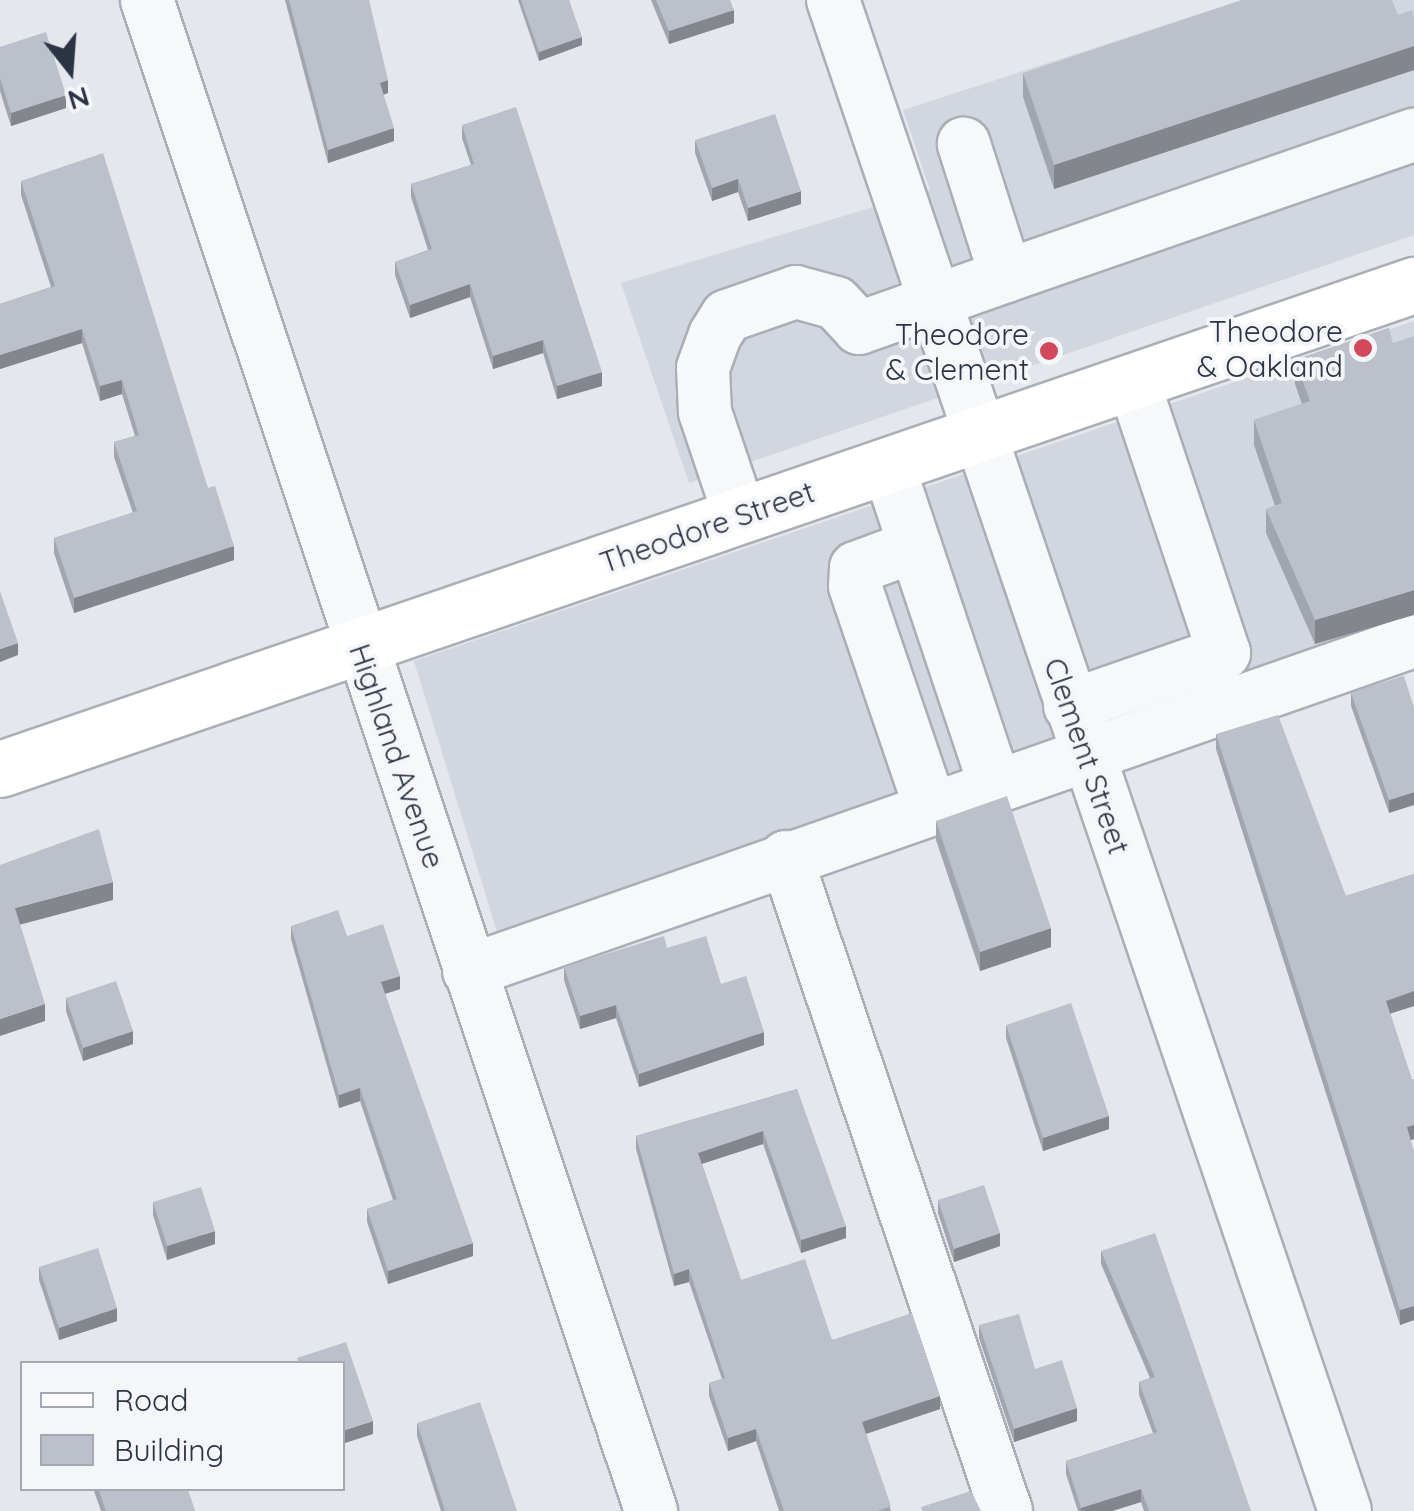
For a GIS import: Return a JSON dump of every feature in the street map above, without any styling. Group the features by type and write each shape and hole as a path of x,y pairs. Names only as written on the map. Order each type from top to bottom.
{"main road":[{"name":"Theodore Street","path":"0,769 1414,285"}],"street":[{"name":"Highland Avenue","path":"147,0 651,1511"},
{"name":"Clement Street","path":"833,0 1346,1511"},
{"path":"740,516 705,412 703,368 727,316 796,292 836,303 859,328 1414,135"},
{"path":"964,144 1006,276"},
{"path":"469,971 995,784 1078,729 1224,653 1133,381"},
{"path":"888,465 995,784"},
{"path":"915,546 856,568 855,586 930,806"},
{"path":"1078,729 1414,641"},
{"path":"786,858 1006,1511"}],"shaded area":[{"path":"1242,0 1414,0 1414,235 689,483 621,283 930,190 903,110"},
{"path":"1414,321 1414,651 501,945 414,661"}],"building":[{"path":"289,0 369,0 388,80 380,83 394,128 328,150"},
{"path":"521,0 569,0 582,37 539,52"},
{"path":"656,0 730,0 734,10 669,31"},
{"path":"1242,0 1392,0 1398,15 1412,10 1414,46 1054,165 1023,73"},
{"path":"46,32 66,95 11,113 0,78 0,47"},
{"path":"516,107 602,372 557,386 543,340 493,356 470,284 410,305 395,262 432,249 411,184 474,164 462,125"},
{"path":"775,114 801,191 748,208 738,179 712,188 695,140"},
{"path":"103,153 208,488 215,486 234,546 74,598 54,538 137,511 114,442 139,435 122,380 100,386 82,329 0,355 0,304 55,286 21,181"},
{"path":"1389,328 1393,343 1414,336 1414,590 1315,620 1266,509 1282,503 1254,420 1310,401 1295,360"},
{"path":"0,591 18,643 0,649"},
{"path":"1404,676 1414,708 1414,792 1389,800 1351,693"},
{"path":"1278,715 1346,896 1414,874 1414,991 1386,1001 1414,1079 1414,1125 1407,1127 1414,1152 1414,1306 1400,1310 1216,734"},
{"path":"1007,796 1051,928 980,952 936,821"},
{"path":"99,829 113,882 15,908 45,1004 0,1019 0,865"},
{"path":"338,910 347,936 383,924 400,976 381,982 473,1243 388,1271 367,1209 397,1199 360,1088 339,1095 291,926"},
{"path":"664,936 667,948 706,936 721,984 746,976 764,1032 639,1074 616,1005 580,1016 564,967"},
{"path":"116,981 133,1031 83,1048 66,998"},
{"path":"1071,1003 1109,1116 1043,1138 1006,1025"},
{"path":"797,1089 846,1226 801,1240 763,1131 698,1153 741,1280 805,1259 832,1340 912,1313 940,1396 862,1422 891,1506 878,1511 784,1511 756,1429 728,1438 709,1383 725,1378 689,1269 674,1274 636,1136"},
{"path":"984,1185 1000,1233 954,1249 938,1200"},
{"path":"201,1187 215,1231 167,1246 153,1202"},
{"path":"1155,1233 1251,1511 1149,1511 1141,1489 1081,1508 1066,1461 1157,1432 1139,1382 1155,1377 1101,1251"},
{"path":"98,1248 117,1308 59,1328 39,1267"},
{"path":"1019,1314 1035,1369 1062,1360 1077,1408 1014,1429 979,1325"},
{"path":"346,1342 373,1421 345,1430 345,1361 297,1358"},
{"path":"480,1402 517,1511 445,1511 417,1423"},
{"path":"99,1491 188,1491 195,1511 106,1511"},
{"path":"971,1491 981,1511 922,1511 921,1507"}],"place":[{"name":"Theodore & Oakland","path":"1363,348"},
{"name":"Theodore & Clement","path":"1049,351"}]}
